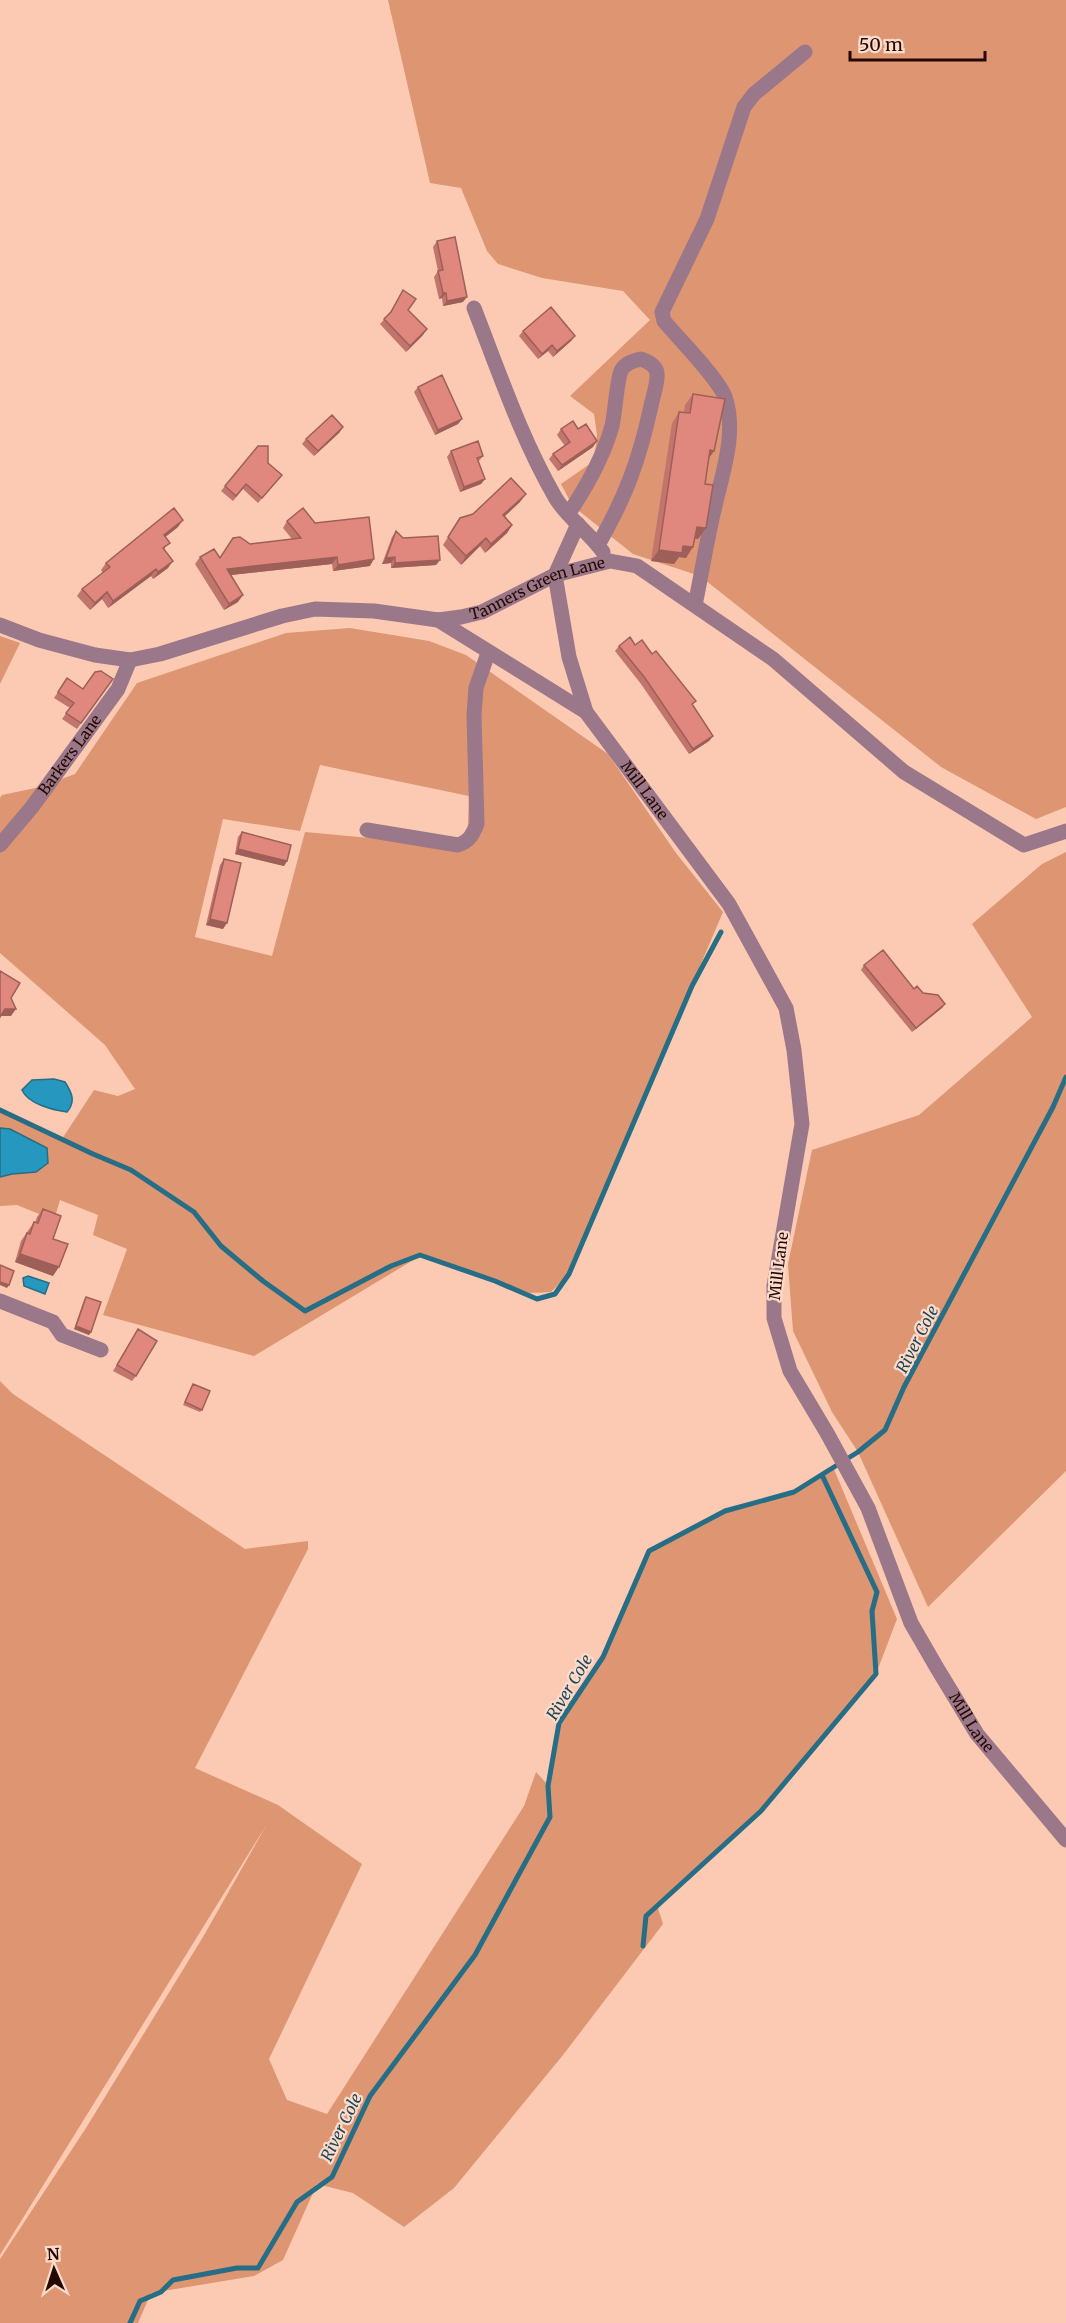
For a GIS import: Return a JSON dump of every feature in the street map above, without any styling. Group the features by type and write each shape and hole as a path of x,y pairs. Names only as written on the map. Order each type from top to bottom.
{"street":[{"path":"695,605 722,481 729,440 728,413 722,389 664,321 662,312 707,219 744,107 754,94 804,52"},
{"path":"474,308 523,433 556,500 592,536 610,561"},
{"path":"555,575 573,519 604,451 612,425 621,371 629,363 640,359 651,363 657,373 655,387 636,467 625,496 598,545"},
{"name":"Tanners Green Lane","path":"0,626 39,640 95,655 130,660 160,654 282,616 315,609 374,611 438,620 482,612 555,575 610,561 637,566 774,659 904,772 1024,845 1066,831"},
{"name":"Mill Lane","path":"555,575 569,657 586,712 729,904 786,1008 794,1050 801,1124 774,1286 774,1318 790,1371 868,1508 911,1623 937,1668 977,1734 1066,1840"},
{"name":"Mill Lane","path":"438,620 586,712"},
{"path":"367,830 458,845 471,838 477,824 474,715 476,688 488,653"},
{"name":"Barkers Lane","path":"0,845 32,807 118,689 130,660"},
{"path":"0,1301 53,1322 62,1335 101,1350"}],"shaded area":[{"path":"388,0 1066,0 1066,807 1036,819 941,767 700,576 633,554 569,503 561,484 594,461 597,435 594,414 570,396 650,320 623,291 542,278 498,264 487,251 461,188 430,183"},
{"path":"350,628 429,641 466,655 608,754 676,853 723,912 569,1274 551,1292 530,1293 420,1256 254,1356 103,1315 127,1249 93,1235 98,1215 60,1200 54,1220 17,1205 0,1206 0,1112 62,1139 94,1090 118,1096 135,1089 105,1045 0,953 0,798 2,795 40,787 75,774 137,683 286,633","holes":["320,765 469,796 467,847 305,832 272,956 195,937 223,819 300,831"]},
{"path":"0,636 20,643 0,684"},
{"path":"1066,852 1066,1471 928,1607 858,1452 832,1412 793,1331 788,1264 812,1150 919,1115 1032,1017 972,924 1042,864"},
{"path":"0,1381 13,1394 245,1549 308,1541 308,1549 195,1768 278,1805 362,1864 269,2059 287,2100 327,2114 524,1806 536,1772 548,1785 559,1723 603,1657 649,1551 725,1511 794,1492 833,1467 897,1619 876,1674 761,1811 657,1905 663,1924 563,2055 454,2188 404,2227 353,2193 317,2184 283,2260 254,2276 151,2293 138,2323 0,2323 0,2259 86,2128 203,1937 267,1824 0,2255"}],"water":[{"path":"54,1079 65,1082 71,1093 72,1101 67,1112 35,1103 22,1090 32,1080"},
{"path":"0,1128 10,1129 47,1148 48,1163 36,1172 0,1177"},
{"path":"28,1276 49,1283 45,1294 24,1286 23,1278"}],"building":[{"path":"455,237 467,297 447,301 438,271 443,270 437,241"},
{"path":"403,290 416,299 408,310 427,329 410,346 384,319 391,312"},
{"path":"551,307 575,336 557,351 552,345 542,354 523,331"},
{"path":"442,375 462,419 438,430 418,387"},
{"path":"693,394 725,399 714,451 710,450 705,484 713,485 706,528 697,527 693,547 683,546 682,553 659,550 679,412 690,413"},
{"path":"332,415 343,427 318,451 306,439"},
{"path":"573,421 578,429 586,424 597,441 562,465 553,454 570,442 561,429"},
{"path":"478,441 483,456 477,458 485,479 464,487 451,451"},
{"path":"258,446 268,446 268,463 282,475 262,498 246,484 236,496 225,486"},
{"path":"511,478 526,494 503,515 512,525 491,544 486,538 466,556 448,537 460,518 473,514"},
{"path":"174,508 183,520 164,535 170,543 163,548 173,561 158,572 156,569 113,601 107,592 95,603 82,589 110,567 106,563"},
{"path":"303,508 315,523 369,517 374,559 338,565 337,557 227,569 243,595 229,604 200,557 214,549 220,558 233,538 240,537 250,544 301,538 287,521"},
{"path":"396,531 403,538 438,536 440,560 395,563 395,557 386,558"},
{"path":"630,637 635,645 642,640 652,654 656,651 696,701 692,704 713,736 693,749 645,678 619,646"},
{"path":"101,671 113,679 81,723 66,713 74,703 58,692 67,678 83,689 95,672"},
{"path":"242,832 291,845 287,861 238,849"},
{"path":"224,859 241,863 227,923 210,919"},
{"path":"883,950 914,989 917,986 923,993 938,995 945,1004 916,1028 864,965"},
{"path":"0,971 20,983 11,998 16,1009 5,1009 0,1017"},
{"path":"43,1209 61,1216 53,1239 68,1244 59,1267 20,1254 27,1233 30,1234 34,1222 38,1223"},
{"path":"0,1265 14,1271 9,1285 0,1282"},
{"path":"86,1297 101,1302 91,1332 76,1326"},
{"path":"138,1329 157,1341 136,1376 117,1365"},
{"path":"193,1384 210,1391 202,1410 185,1402"}],"waterway":[{"path":"0,1110 131,1170 194,1212 221,1246 263,1281 305,1311 391,1266 420,1255 495,1281 537,1299 555,1294 569,1274 692,986 721,932"},
{"name":"River Cole","path":"130,2323 140,2301 161,2292 173,2280 237,2268 258,2268 297,2202 332,2177 370,2096 475,1955 550,1817 548,1786 559,1723 603,1657 649,1551 725,1511 794,1492 858,1452 885,1430 904,1387 1053,1107 1066,1077"},
{"path":"643,1946 646,1916 761,1811 876,1674 872,1611 877,1592 822,1475"}]}
